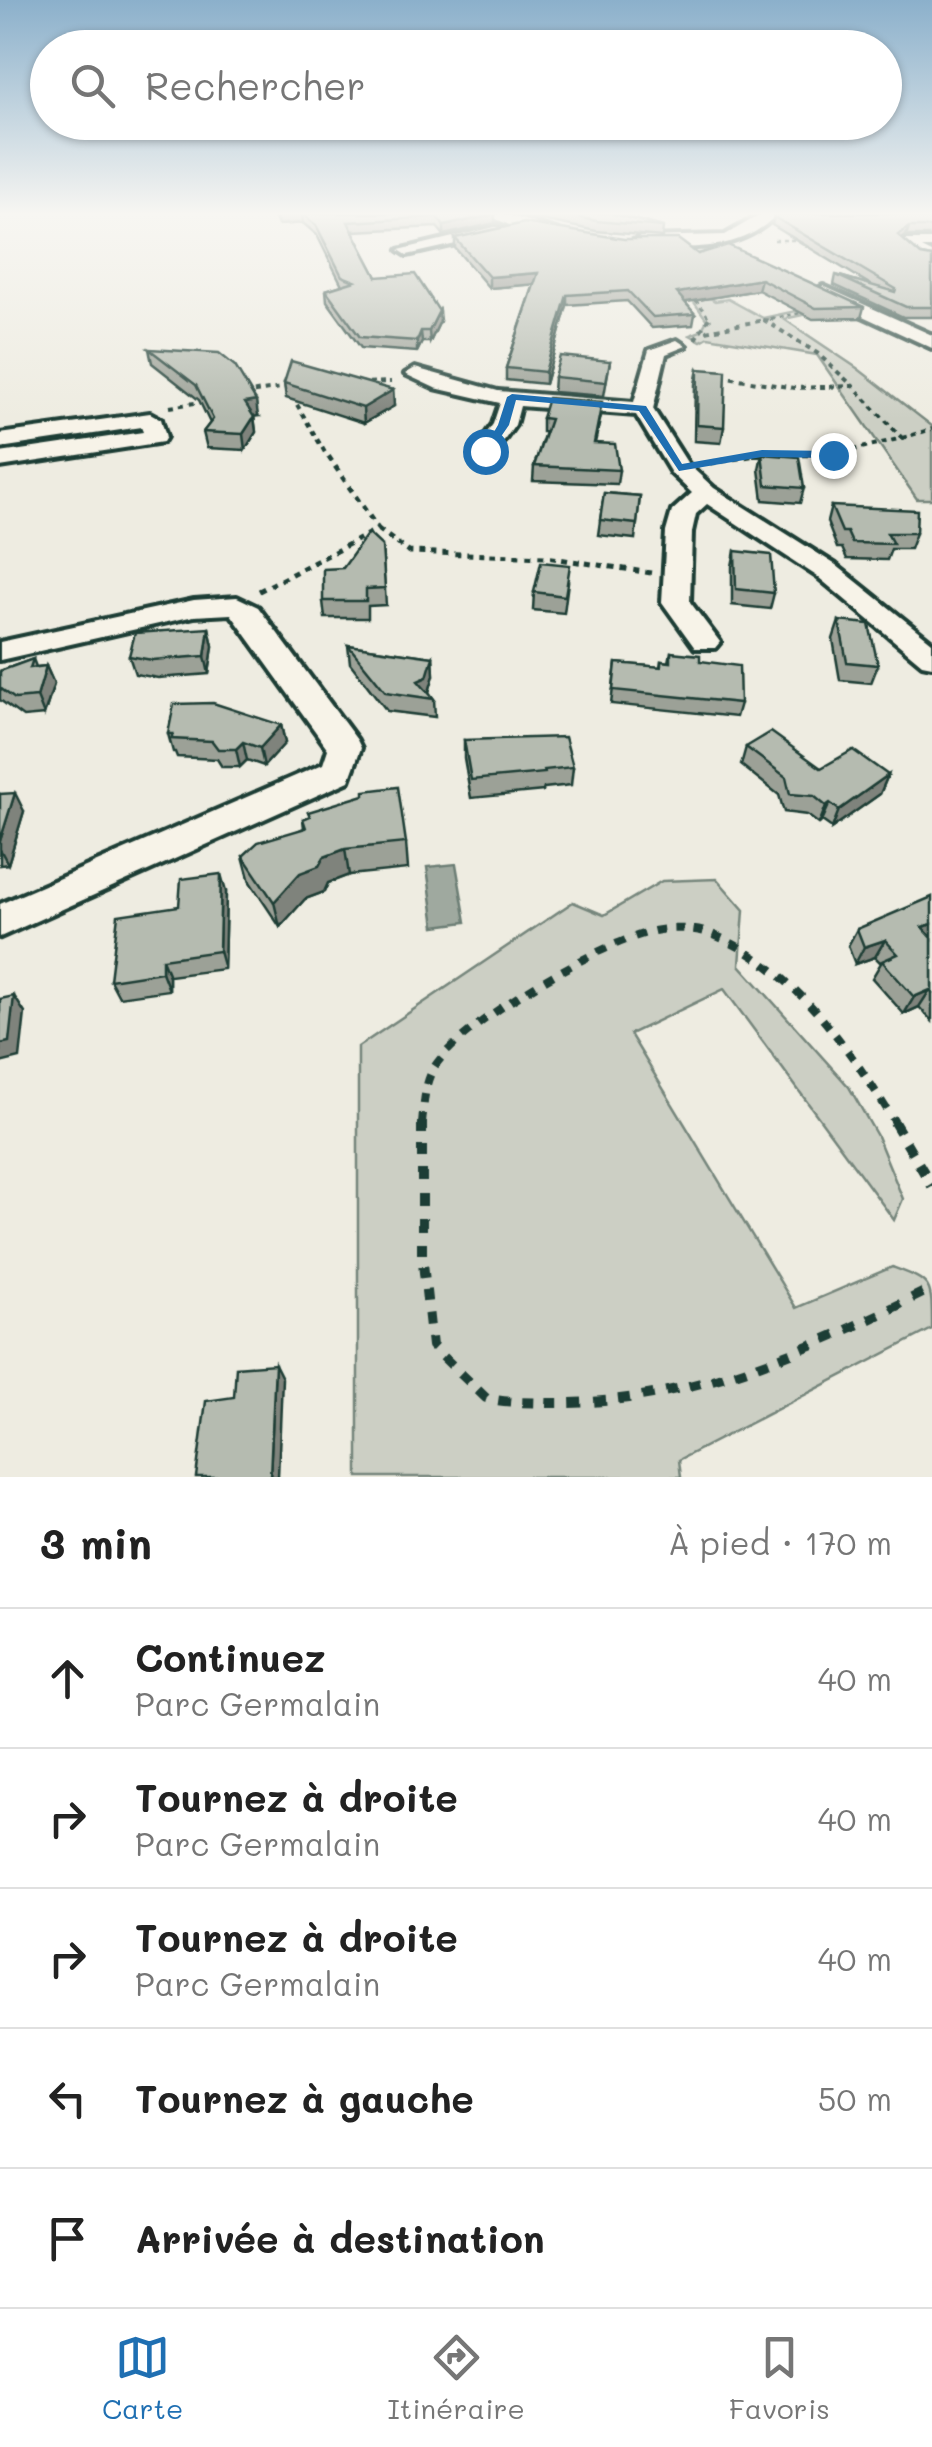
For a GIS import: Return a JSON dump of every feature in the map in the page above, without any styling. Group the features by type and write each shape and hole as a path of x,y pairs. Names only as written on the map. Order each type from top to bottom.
{"street":[{"path":"805,282 932,342"},
{"path":"677,346 658,350 643,408 679,468 706,493 827,571 932,656"},
{"path":"415,374 440,386 512,397 643,408"},
{"path":"485,451 504,425 512,397"},
{"path":"0,441 150,419 155,436 0,460"},
{"path":"705,642 676,602 678,532 684,511 706,493"},
{"path":"0,651 194,608 237,605 248,614 345,748 337,772 0,921"}],"path":[{"path":"686,282 711,320 706,331"},
{"path":"677,346 706,331 850,303"},
{"path":"764,320 817,352 902,438"},
{"path":"353,383 389,383 415,374"},
{"path":"720,376 794,388 853,386"},
{"path":"235,396 303,385"},
{"path":"287,387 339,475 378,529 409,552 546,558 677,577"},
{"path":"150,419 168,408 218,399"},
{"path":"679,468 762,454 833,455 932,430"},
{"path":"237,605 378,529"},
{"path":"932,1186 875,1087 814,1013 758,955 721,936 670,928 611,946 521,996 446,1050 428,1078 420,1111 422,1241 432,1347 484,1398 559,1406 668,1391 759,1364 886,1312 932,1288"}],"shaded area":[{"path":"690,282 690,287 715,301 728,299 763,318 824,305 831,309 784,319 857,368 932,426 932,499 917,499 817,355 708,337 701,341 690,335 701,331 707,320 691,298 676,290 683,289 679,283"},
{"path":"456,864 466,922 435,926 427,867"},
{"path":"717,879 744,910 740,965 849,1087 877,1136 903,1199 894,1220 724,989 630,1034 796,1308 892,1267 915,1276 927,1286 932,1329 679,1460 681,1477 358,1477 358,1047 573,902 604,915 662,881"}],"building":[{"path":"352,282 420,282 439,311 429,331 421,331 417,341 360,337 326,290"},
{"path":"535,282 743,282 677,293 695,314 653,317 628,291 567,295 545,372 506,368"},
{"path":"767,282 809,282 864,307 816,308"},
{"path":"851,282 895,292 884,282 932,282 932,307 906,307"},
{"path":"149,349 219,353 235,366 256,401 245,403 254,417 243,434 203,432 213,419 196,385"},
{"path":"560,356 610,361 606,382 554,377"},
{"path":"291,361 393,390 363,408 284,383"},
{"path":"698,369 726,371 724,427 697,425"},
{"path":"548,398 602,402 594,443 615,444 619,470 534,466 550,419 542,418"},
{"path":"762,454 799,457 804,488 766,485"},
{"path":"604,493 640,496 637,524 600,520"},
{"path":"831,506 917,510 916,533 887,533 893,544 852,543 847,532 842,532"},
{"path":"368,533 382,546 385,588 366,589 366,601 323,601 323,569 343,568"},
{"path":"735,551 771,555 774,593 736,589"},
{"path":"541,562 570,565 565,596 534,592"},
{"path":"839,621 869,624 878,665 847,662"},
{"path":"209,628 205,656 152,660 129,656 135,633"},
{"path":"348,645 433,657 427,677 418,681 434,699 386,692"},
{"path":"671,652 739,666 740,703 613,690 616,663 661,667 661,661 671,662"},
{"path":"33,659 30,668 46,666 37,697 15,699 0,688 0,671"},
{"path":"213,703 281,725 260,748 243,742 236,749 218,749 212,741 171,739 173,734 168,734 174,704"},
{"path":"771,732 821,768 853,750 888,775 839,810 814,796 790,794 786,777 746,747"},
{"path":"565,737 573,767 471,780 464,740"},
{"path":"398,787 406,843 345,849 324,857 319,866 300,873 274,902 243,856 258,842 306,828 303,819 310,816 308,812 364,795 364,791"},
{"path":"15,793 0,841 0,794"},
{"path":"221,874 219,951 162,959 162,972 110,980 118,915 179,906 181,879"},
{"path":"932,897 932,924 922,927 932,938 932,992 914,997 882,961 898,954 885,940 864,947 857,929"},
{"path":"14,996 9,1042 0,1044 0,999"},
{"path":"275,1364 270,1477 196,1477 206,1401 234,1397 236,1367"}],"route":[{"path":"485,451 504,425 512,397 643,408 679,468 762,454 833,455"}]}
